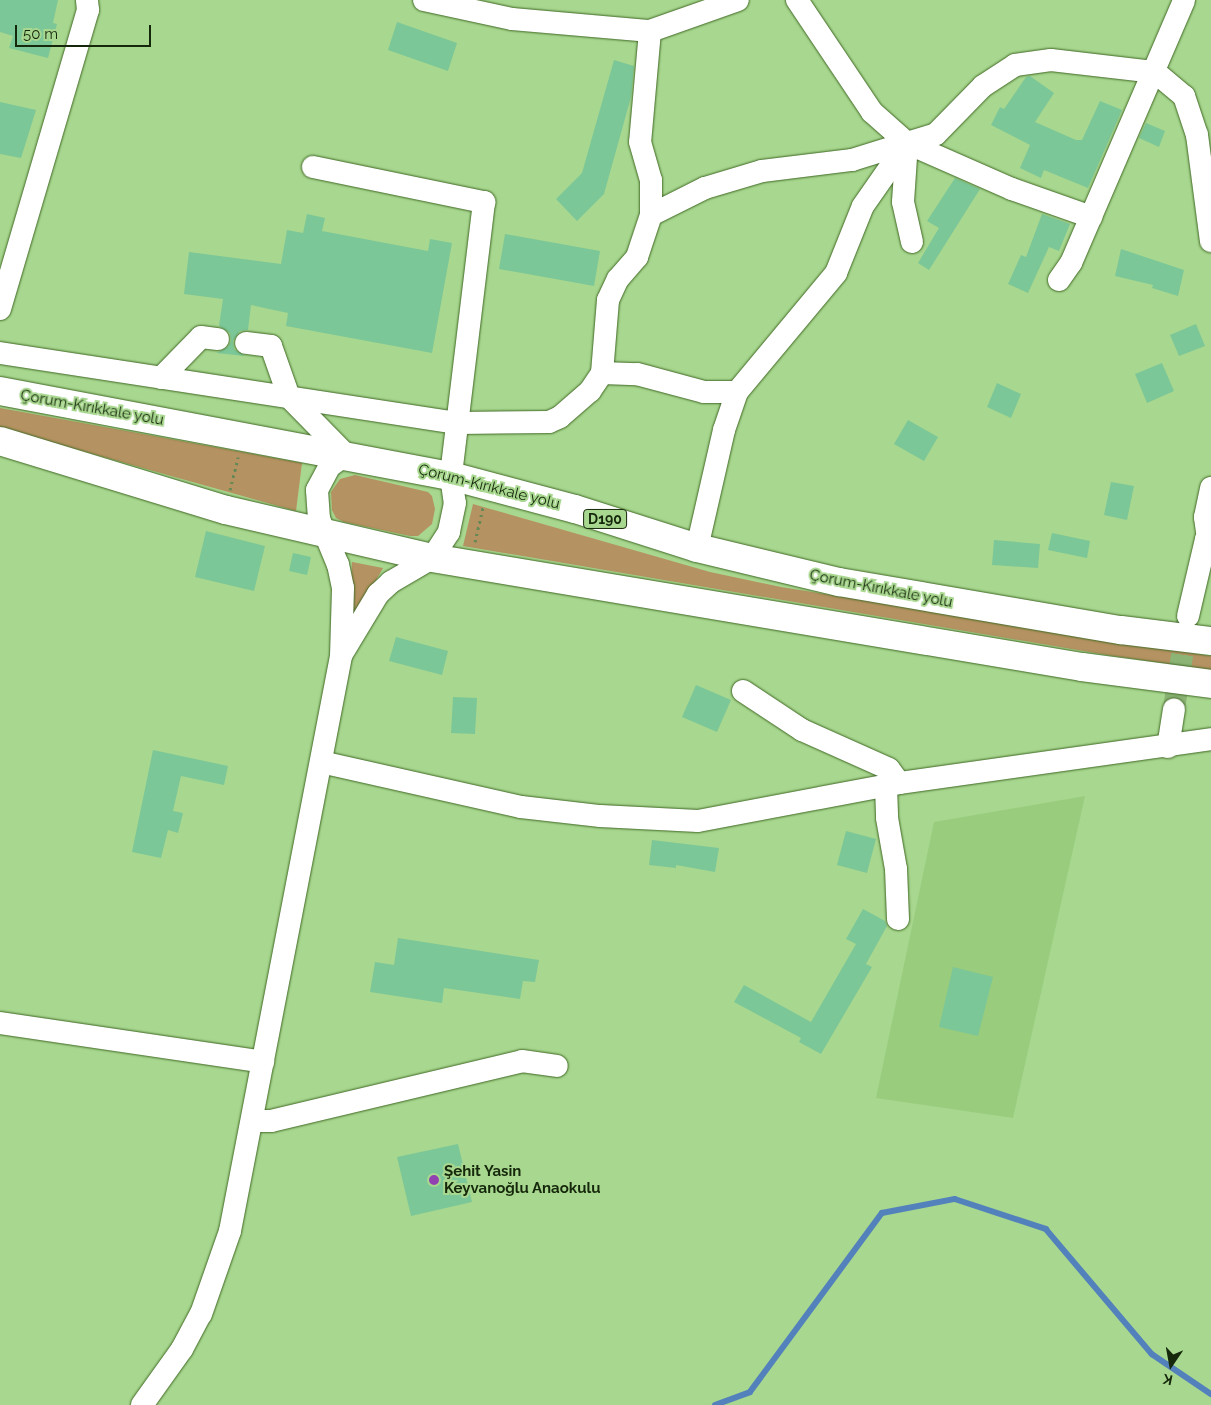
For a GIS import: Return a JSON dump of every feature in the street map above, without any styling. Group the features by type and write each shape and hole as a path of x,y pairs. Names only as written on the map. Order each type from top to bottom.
{"highway":[{"name":"Çorum-Kırıkkale yolu","path":"0,390 451,476 575,509 697,548 839,582 935,600 1121,630 1211,640"},
{"path":"0,441 226,510 432,558 1082,667 1211,684"}],"street":[{"path":"0,309 6,266 88,10 87,0"},
{"path":"424,0 512,19 650,31 738,0"},
{"path":"797,0 872,112 907,143 1012,189 1091,217"},
{"path":"1059,280 1070,264 1091,217 1184,0"},
{"path":"0,353 458,423 549,422 560,417 590,392 602,373 608,300 618,279 636,257 651,215 651,180 640,142 650,31"},
{"path":"651,215 705,188 762,170 852,160 936,134 983,86 1015,65 1051,60 1154,72 1184,96 1197,135 1211,241"},
{"path":"907,143 903,202 912,242"},
{"path":"697,548 724,430 738,392 836,273 863,206 907,143"},
{"path":"313,167 484,202 451,476 455,496 454,518 443,544 432,558 391,582 378,594 341,656"},
{"path":"161,378 201,337 218,339"},
{"path":"142,1405 182,1349 216,1278 230,1231 253,1121 341,656 343,588 338,565 324,534 317,506 317,490 330,466 346,455 289,397 271,346 246,343"},
{"path":"602,373 637,374 704,392 738,392"},
{"path":"1188,616 1209,546 1206,518 1211,488"},
{"path":"743,691 802,730 889,769 892,784 887,818 896,869 898,919"},
{"path":"1168,747 1174,709"},
{"path":"321,762 521,807 679,822 715,820 892,784 1168,747 1211,739"},
{"path":"0,1023 263,1062"},
{"path":"253,1121 271,1121 522,1061 557,1066"}],"path":[{"path":"226,510 243,436"}],"shaded area":[{"path":"0,408 302,463 296,511 0,428"},
{"path":"355,475 428,492 432,496 435,509 432,524 418,536 410,536 344,522 336,518 332,510 331,492 340,479"},
{"path":"473,504 710,572 781,587 1211,656 1211,670 1107,655 463,546"},
{"path":"352,562 383,568 349,628"},
{"path":"1085,796 1013,1118 876,1098 934,822"}],"building":[{"path":"0,0 58,0 53,23 57,24 48,58 9,48 13,36 0,32"},
{"path":"397,22 457,43 448,71 388,50"},
{"path":"614,60 634,66 631,97 604,194 577,221 556,199 582,173"},
{"path":"1030,76 1054,93 1035,122 1076,140 1082,140 1100,101 1122,110 1088,188 1044,170 1041,178 1020,168 1030,145 991,125 1000,107 1004,109 1026,77"},
{"path":"0,102 36,110 21,158 0,154"},
{"path":"1146,123 1165,131 1159,147 1139,138"},
{"path":"955,178 980,189 929,270 918,263 939,228 927,221"},
{"path":"307,214 325,218 322,231 428,251 430,239 452,243 432,353 286,326 288,313 251,305 248,330 240,331 233,341 234,349 245,356 216,353 228,347 231,341 230,333 219,326 223,299 184,294 189,252 281,264 287,230 303,233"},
{"path":"1042,214 1070,224 1059,251 1049,247 1028,293 1008,284 1021,255 1026,257"},
{"path":"505,234 600,251 594,286 499,269"},
{"path":"1121,249 1184,270 1178,296 1152,288 1153,285 1115,276"},
{"path":"1196,324 1205,346 1179,356 1170,335"},
{"path":"1162,363 1174,391 1147,403 1135,374"},
{"path":"997,383 1021,394 1011,418 987,407"},
{"path":"908,420 938,437 924,461 894,444"},
{"path":"1111,482 1134,486 1127,520 1104,515"},
{"path":"206,531 265,546 254,591 195,577"},
{"path":"1052,533 1090,541 1087,558 1048,550"},
{"path":"994,540 1040,544 1038,568 992,565"},
{"path":"293,553 311,557 307,575 289,571"},
{"path":"396,637 448,651 442,675 389,661"},
{"path":"696,685 731,700 717,732 682,717"},
{"path":"453,697 477,698 475,734 451,733"},
{"path":"153,750 228,766 224,785 181,776 173,811 183,813 178,833 168,830 161,858 132,852"},
{"path":"846,831 876,839 867,873 837,865"},
{"path":"652,840 719,848 715,872 676,865 676,868 649,865"},
{"path":"863,909 885,921 887,926 866,964 872,967 821,1054 799,1042 801,1038 734,1002 744,985 811,1022 856,944 846,939"},
{"path":"398,938 539,960 535,982 523,981 520,999 444,988 442,1003 370,992 375,962 394,965"},
{"path":"953,967 993,977 978,1036 939,1027"},
{"name":"Şehit Yasin Keyvanoğlu Anaokulu","path":"458,1144 472,1202 411,1216 397,1157"}],"waterway":[{"path":"715,1405 750,1392 882,1213 955,1199 1046,1229 1152,1354 1211,1394"}],"tunnel":[{"path":"1174,709 1187,622"}],"place":[{"name":"Şehit Yasin Keyvanoğlu Anaokulu","path":"434,1180"}]}
